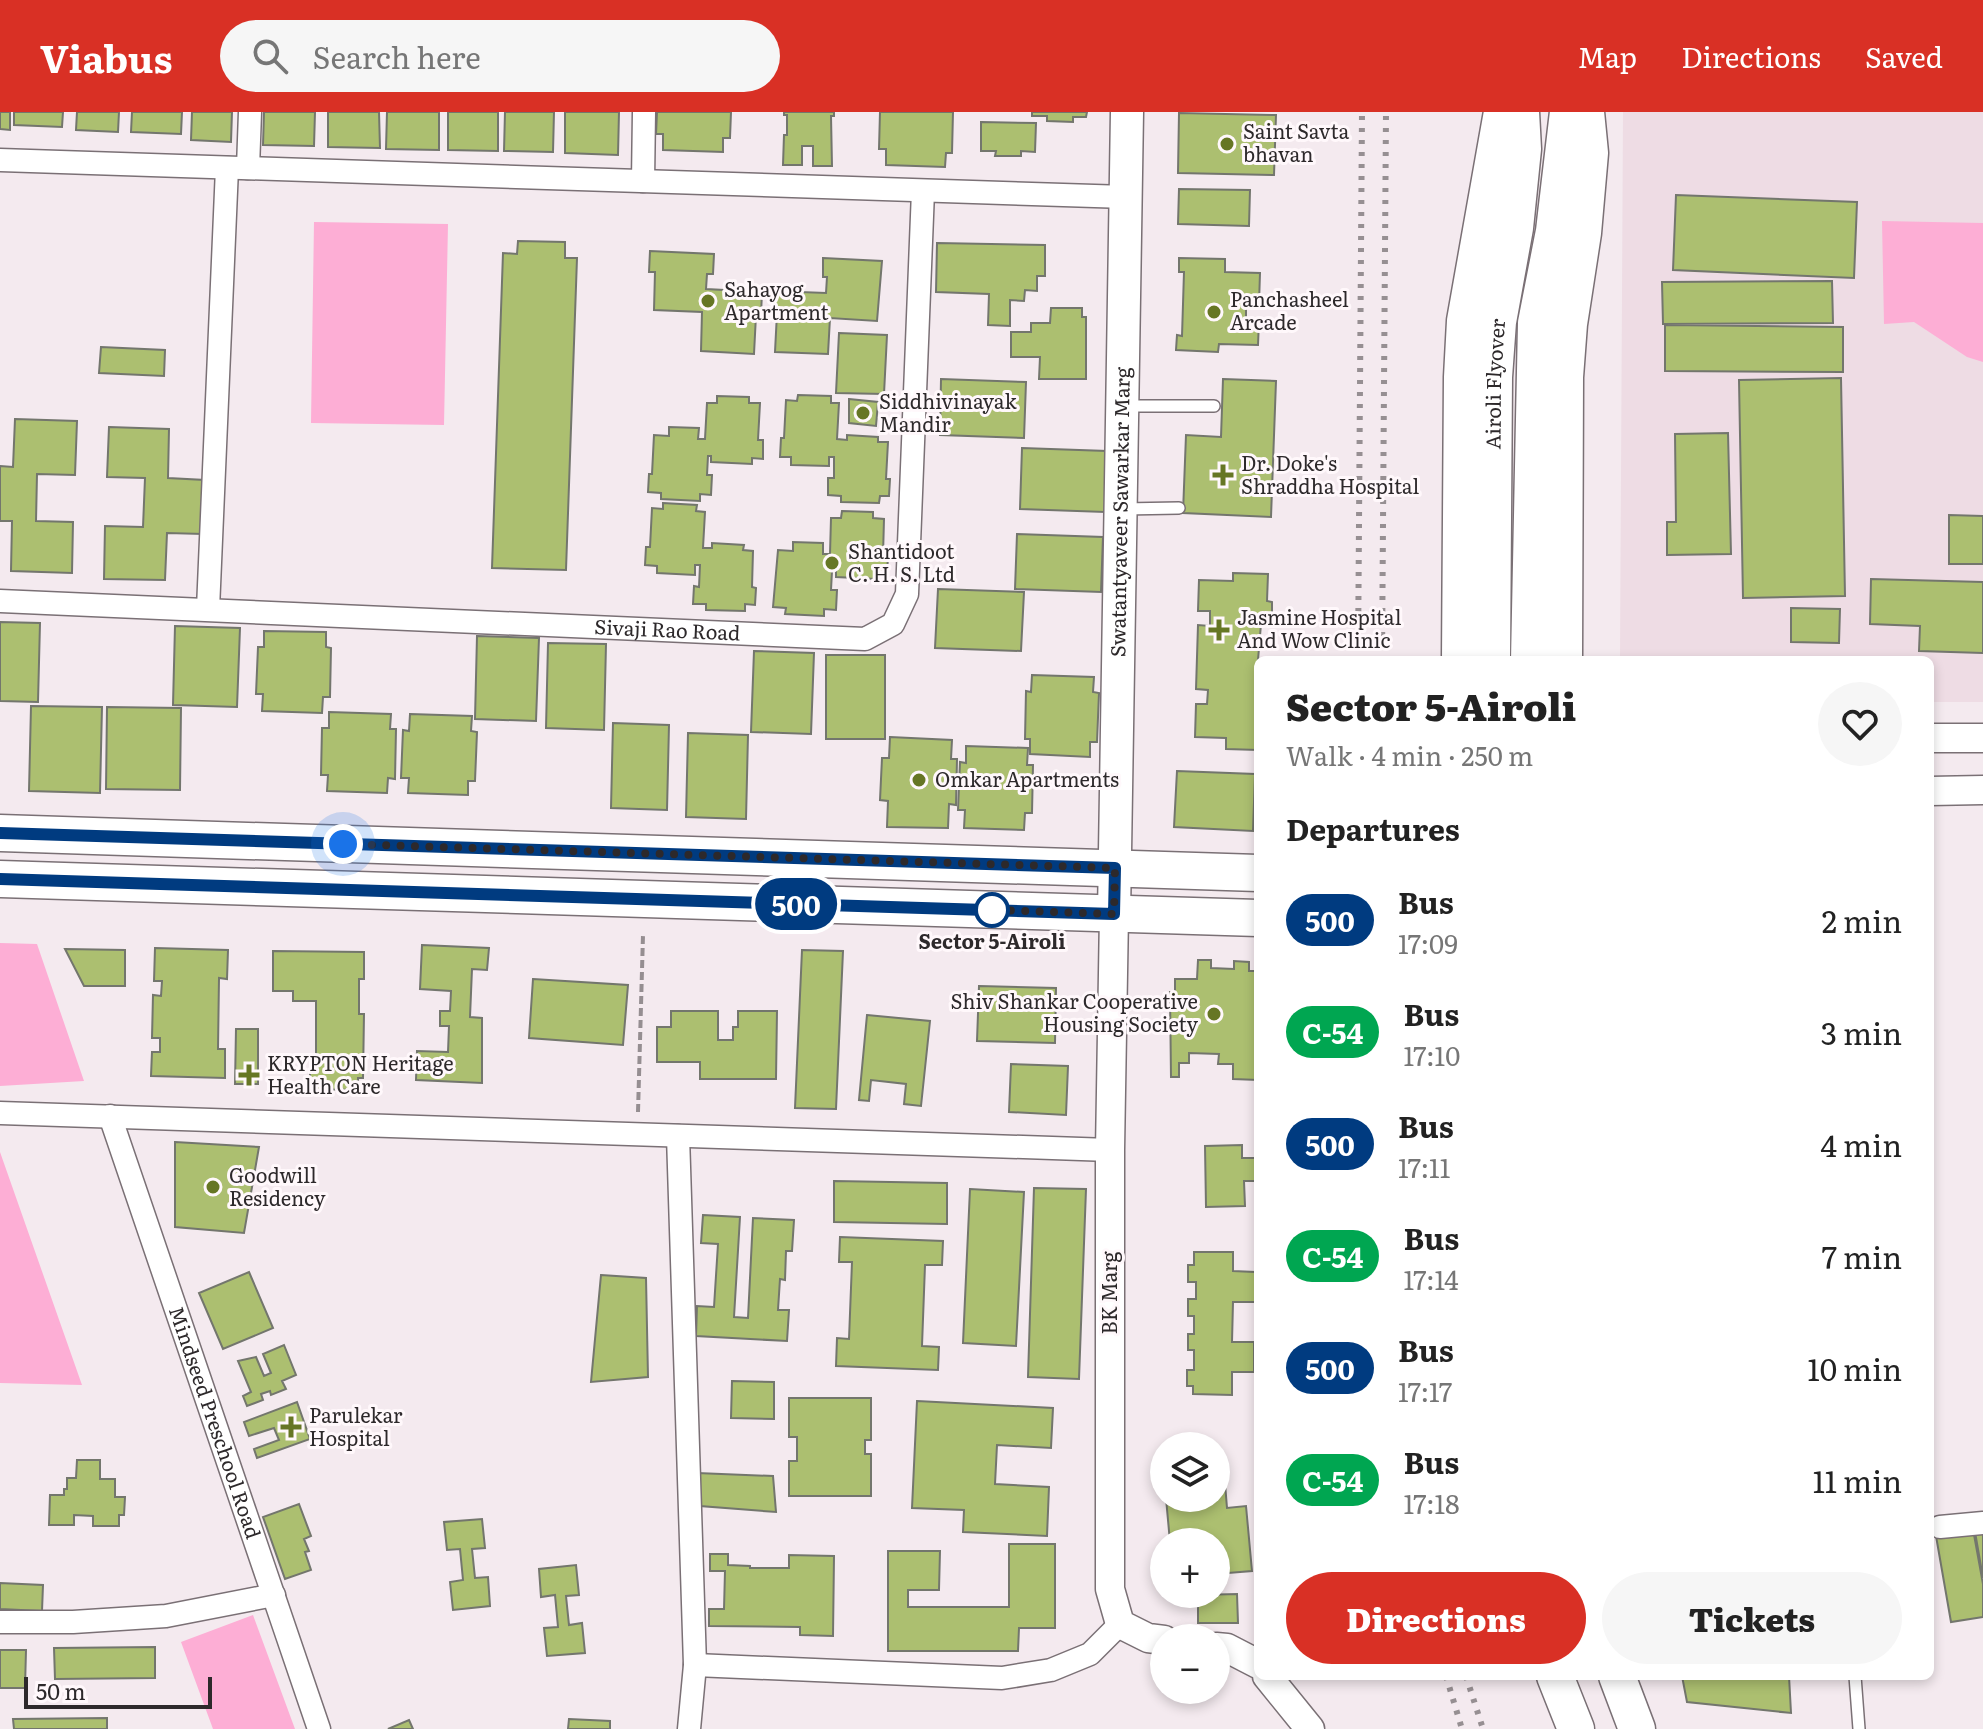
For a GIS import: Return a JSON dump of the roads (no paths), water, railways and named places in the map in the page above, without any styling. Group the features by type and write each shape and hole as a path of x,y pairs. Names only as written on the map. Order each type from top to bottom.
{"main road":[{"name":"Swatantyaveer Sawarkar Marg","path":"1114,914 1127,112"},
{"path":"1460,656 1465,321 1502,112"},
{"name":"Airoli Flyover","path":"1492,656 1494,377 1498,322 1515,228 1523,149 1521,112"},
{"path":"1529,656 1536,323 1554,231 1568,112"},
{"path":"1564,656 1565,377 1590,153 1586,112"},
{"path":"0,833 1254,873"},
{"path":"0,879 1254,918"},
{"path":"1557,1680 1576,1729"},
{"path":"1619,1680 1637,1729"}],"street":[{"path":"208,609 237,168 250,112"},
{"path":"643,181 644,112"},
{"path":"0,160 1126,197"},
{"name":"Sivaji Rao Road","path":"0,601 865,639 893,624 907,594 923,191"},
{"path":"1934,738 1983,738"},
{"path":"1934,791 1983,790"},
{"name":"BK Marg","path":"1114,914 1110,1150 1110,1589 1120,1624"},
{"path":"0,1113 1110,1150"},
{"name":"Mindseed Preschool Road","path":"110,1116 319,1729"},
{"path":"678,1136 695,1665 689,1729"},
{"path":"1940,1527 1983,1523"},
{"path":"0,1622 73,1622 166,1616 274,1595"},
{"path":"695,1665 1002,1678 1051,1670 1090,1654 1120,1624 1150,1638"},
{"path":"1230,1650 1254,1662"},
{"path":"1270,1680 1310,1729"}],"lane":[{"path":"1123,406 1214,406"},
{"path":"1121,510 1179,508"},
{"path":"1855,1680 1859,1729"}],"railway":[{"path":"1358,656 1362,112"},
{"path":"1382,656 1386,112"},
{"path":"1447,1680 1462,1729"},
{"path":"1467,1680 1483,1729"}],"place":[{"name":"Saint Savta bhavan","path":"1227,144"},
{"name":"Sahayog Apartment","path":"708,301"},
{"name":"Panchasheel Arcade","path":"1214,312"},
{"name":"Siddhivinayak Mandir","path":"863,413"},
{"name":"Dr. Doke's Shraddha Hospital","path":"1223,475"},
{"name":"Shantidoot C. H. S. Ltd","path":"832,563"},
{"name":"Jasmine Hospital And Wow Clinic","path":"1219,630"},
{"name":"Omkar Apartments","path":"919,780"},
{"name":"Sector 5-Airoli","path":"992,910"},
{"name":"Shiv Shankar Cooperative Housing Society","path":"1214,1014"},
{"name":"KRYPTON Heritage Health Care","path":"249,1075"},
{"name":"Goodwill Residency","path":"213,1187"},
{"name":"Parulekar Hospital","path":"291,1427"}]}
